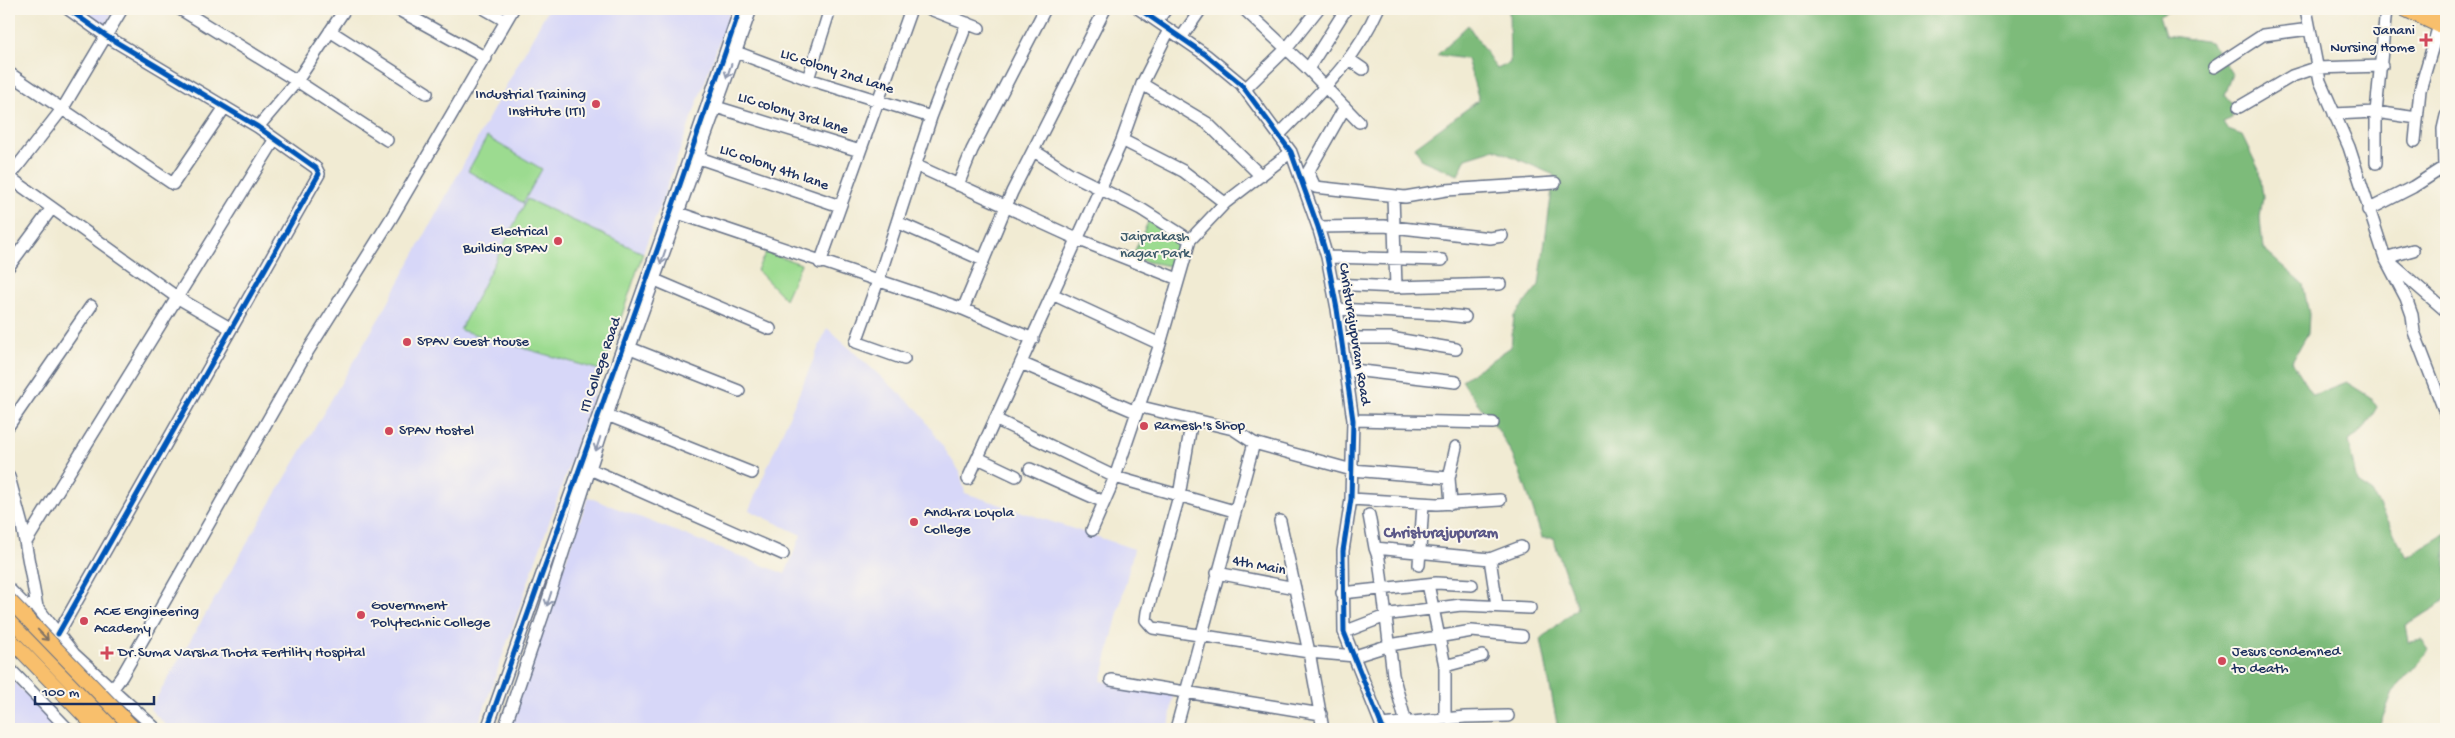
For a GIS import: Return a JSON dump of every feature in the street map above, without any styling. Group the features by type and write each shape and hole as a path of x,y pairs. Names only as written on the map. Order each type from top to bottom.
{"main road":[{"path":"2404,9 2444,23"},
{"path":"2428,9 2444,23"},
{"path":"9,600 134,729"},
{"path":"9,617 116,729"},
{"path":"9,638 97,729"},
{"path":"9,651 84,729"}],"street":[{"path":"58,634 230,328 320,174 316,168 258,127 106,36 68,9"},
{"path":"122,9 63,108 9,177 178,298 230,328"},
{"path":"180,9 298,81 387,140"},
{"path":"258,127 298,81 345,9"},
{"path":"397,9 486,58"},
{"path":"485,9 506,21"},
{"path":"97,709 122,676 301,362 392,216 513,9"},
{"name":"ITI College Road","path":"504,729 607,415 655,280 740,9"},
{"name":"ITI College Road","path":"487,729 675,212 698,158 751,9"},
{"path":"808,79 830,9"},
{"path":"820,263 911,9"},
{"path":"930,9 979,28"},
{"path":"958,185 972,150 1045,9"},
{"path":"963,309 1005,208 1105,9"},
{"name":"Christurajupuram Road","path":"1139,9 1182,38 1245,89 1291,152 1318,227 1327,257 1337,309 1352,420 1351,499 1343,552 1342,593 1344,632 1382,727"},
{"path":"1157,21 1166,9"},
{"path":"1182,38 1201,9"},
{"path":"1245,89 1287,48 1318,9"},
{"path":"1308,69 1346,9"},
{"path":"1279,135 1350,60 1367,34 1378,9"},
{"path":"2306,9 2316,68 2349,147 2385,258 2406,298 2412,315 2414,332 2446,415"},
{"path":"2376,163 2376,112 2382,66 2386,9"},
{"path":"1247,10 1359,122"},
{"path":"904,359 856,342 878,281 931,117 967,23"},
{"path":"2415,141 2420,90 2444,23"},
{"path":"2214,67 2264,34 2310,29"},
{"path":"968,479 1122,140 1142,84 1169,30"},
{"path":"330,31 427,93"},
{"name":"LIC colony 2nd Lane","path":"736,52 808,79 931,117"},
{"path":"1350,60 1363,69"},
{"path":"2239,107 2292,76 2316,68 2382,66"},
{"path":"9,73 173,184 225,107"},
{"path":"1142,84 1207,123 1261,176"},
{"name":"LIC colony 3rd lane","path":"716,107 860,150"},
{"path":"1345,107 1308,172 1314,187 1405,197 1446,190 1555,183"},
{"path":"2334,114 2376,112 2417,118"},
{"path":"2368,210 2414,187 2444,167 2443,129 2446,116"},
{"path":"26,542 275,139"},
{"path":"1122,140 1182,171 1226,204"},
{"path":"1034,151 1099,189 1141,209 1190,240"},
{"path":"1092,530 1115,477 1160,344 1190,240 1226,204 1291,152"},
{"name":"LIC colony 4th lane","path":"698,158 840,206"},
{"path":"915,165 1005,208 1178,279"},
{"path":"1393,196 1397,260 1396,287"},
{"path":"9,266 52,208"},
{"path":"675,212 820,263 963,309 1033,339"},
{"path":"897,222 984,260"},
{"path":"1318,227 1394,227 1490,238 1502,236"},
{"path":"2385,258 2413,250"},
{"path":"1327,257 1442,260"},
{"path":"2385,258 2446,311"},
{"path":"655,280 770,329"},
{"path":"1332,284 1396,287 1500,284"},
{"path":"1052,294 1160,344"},
{"path":"9,424 91,306"},
{"path":"1337,309 1465,317"},
{"path":"1340,338 1390,338 1456,349"},
{"path":"630,348 739,391"},
{"path":"1021,363 1137,409 1233,429 1254,443 1352,470 1449,478"},
{"path":"1345,369 1456,382"},
{"path":"607,415 752,473"},
{"path":"996,419 1115,477 1234,510"},
{"path":"1192,419 1179,496 1146,620 1149,625 1158,629 1201,636 1309,652 1355,656 1390,645 1472,631 1522,636"},
{"path":"1352,420 1493,423"},
{"path":"1176,729 1234,510 1254,443"},
{"path":"1451,504 1449,478 1456,447"},
{"path":"978,458 1016,476"},
{"path":"590,469 783,554"},
{"path":"1030,469 1104,502"},
{"path":"9,477 26,542 37,607 74,654 111,690 156,729"},
{"path":"1351,499 1423,504 1500,500"},
{"path":"1419,565 1423,504"},
{"path":"1369,515 1376,548 1393,675 1406,723"},
{"path":"1280,521 1309,652 1323,729"},
{"path":"1376,548 1490,559 1521,547"},
{"path":"1490,559 1497,605"},
{"name":"4th Main","path":"1217,573 1295,588"},
{"path":"1342,593 1428,584 1472,585"},
{"path":"1428,584 1445,666 1451,718 1459,729"},
{"path":"9,589 24,604 37,607"},
{"path":"1344,632 1386,616 1461,604 1530,608"},
{"path":"1445,666 1482,656"},
{"path":"9,668 68,729"},
{"path":"1111,680 1321,714"},
{"path":"1382,727 1451,718 1508,716"}],"shaded area":[{"path":"76,9 115,9 104,27"},
{"path":"548,9 731,9 643,253 477,729 170,729 150,709 385,308"},
{"name":"Andhra Loyola College","path":"827,328 919,411 960,472 965,493 1134,549 1101,681 1173,695 1169,729 506,729 588,497 785,574 801,535 749,510"},
{"path":"9,677 60,729 9,729"}],"green space":[{"path":"1509,9 2172,9 2159,15 2165,35 2211,42 2232,74 2224,95 2233,106 2232,118 2223,122 2228,130 2242,135 2260,172 2263,197 2260,218 2263,249 2303,284 2309,314 2308,333 2292,361 2313,395 2346,382 2370,397 2377,407 2364,429 2348,441 2357,483 2372,493 2407,557 2446,534 2446,597 2438,606 2406,625 2409,642 2422,640 2429,650 2393,692 2378,729 1558,729 1541,639 1577,608 1553,538 1542,538 1524,482 1506,443 1462,380 1511,347 1514,316 1539,285 1554,175 1495,149 1466,158 1458,175 1422,160 1415,147 1479,100 1467,59 1437,55 1468,25 1497,69 1510,63"},
{"path":"487,137 542,169 523,203 468,171"},
{"path":"527,199 643,253 603,371 460,330"},
{"name":"Jaiprakash nagar Park","path":"1149,220 1181,246 1176,267 1131,259"},
{"path":"766,252 801,264 785,299 757,270"}],"cycle path":[{"path":"58,634 319,174 316,168 258,127 106,36 68,9"},
{"path":"487,729 671,211 740,9"},
{"path":"1139,9 1206,55 1241,84 1291,152 1318,227 1327,257 1337,309 1353,420 1351,499 1343,551 1344,632 1383,729"}],"place":[{"name":"Janani Nursing Home","path":"2426,40"},
{"name":"Industrial Training Institute (ITI)","path":"596,104"},
{"name":"Electrical Building SPAV","path":"558,241"},
{"name":"SPAV Guest House","path":"407,342"},
{"name":"Ramesh's Shop","path":"1144,426"},
{"name":"SPAV Hostel","path":"389,431"},
{"name":"Andhra Loyola College","path":"914,522"},
{"name":"Government Polytechnic College","path":"361,615"},
{"name":"ACE Engineering Academy","path":"84,621"},
{"name":"Dr.Suma Varsha Thota Fertility Hospital","path":"107,653"},
{"name":"Jesus condemned to death","path":"2222,661"}],"district":[{"name":"Christurajupuram","path":"1441,534"}]}
